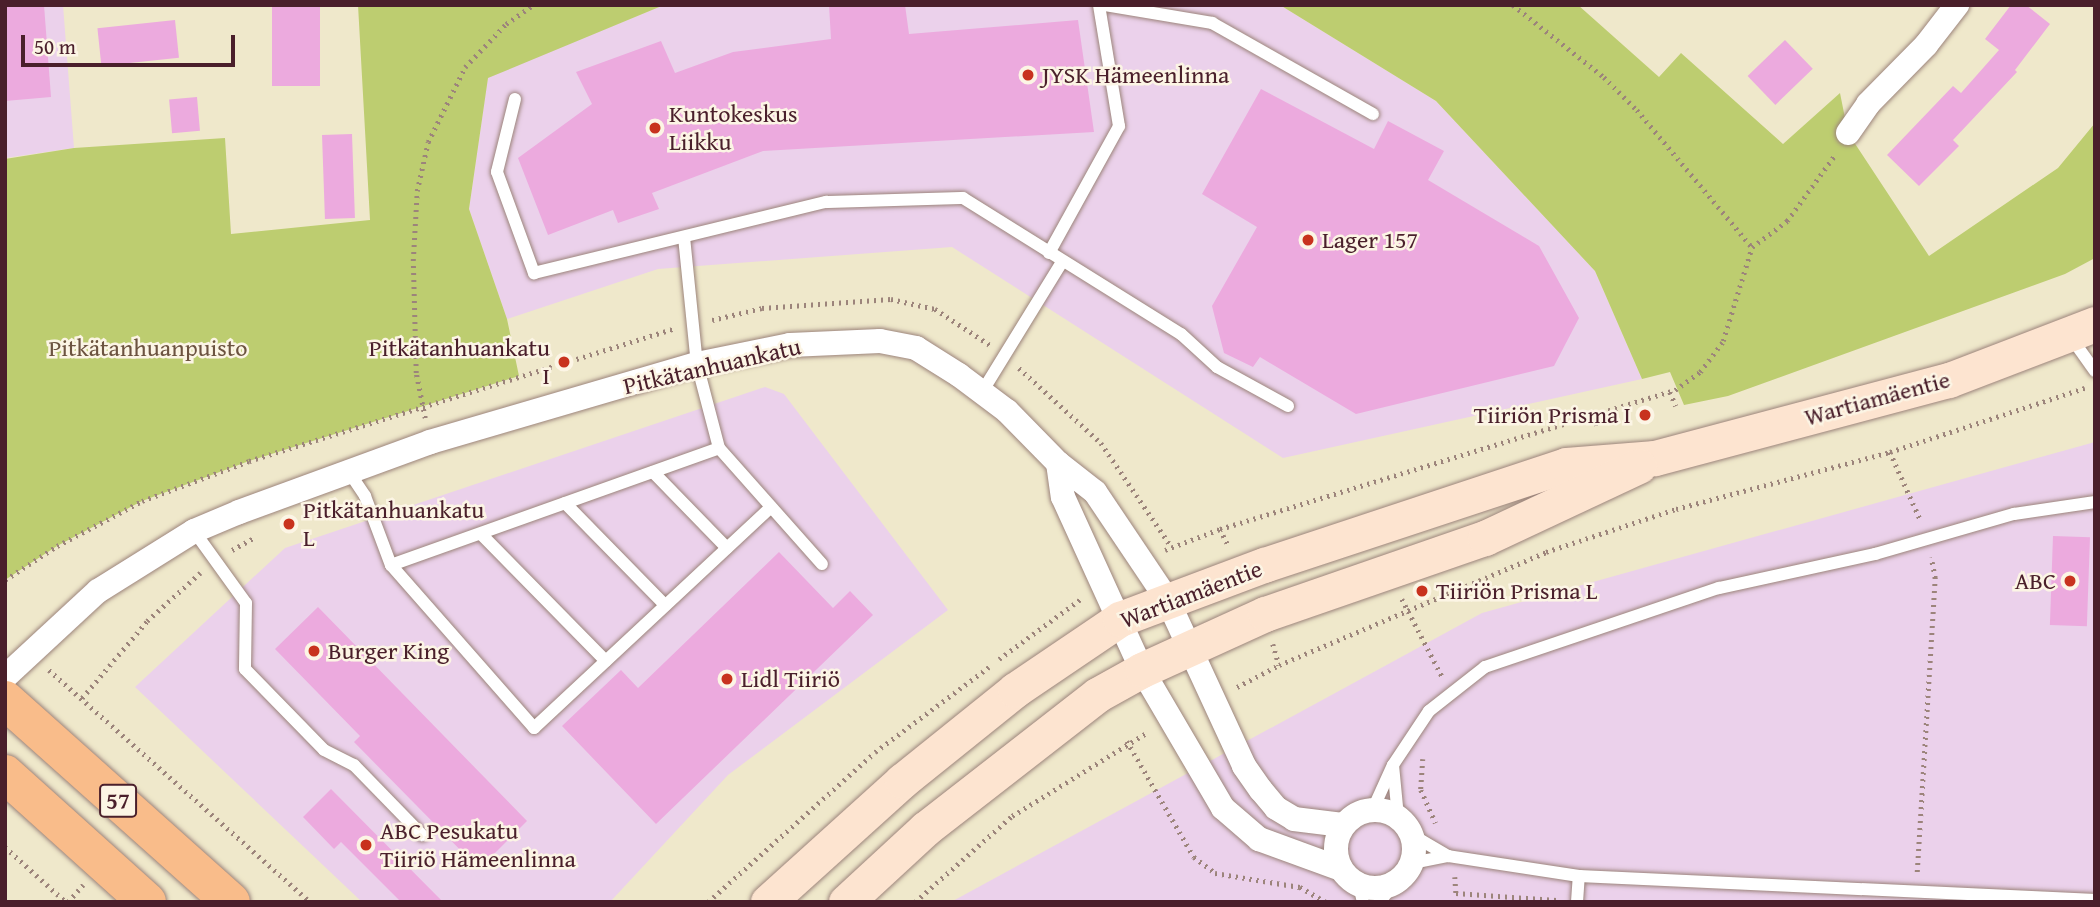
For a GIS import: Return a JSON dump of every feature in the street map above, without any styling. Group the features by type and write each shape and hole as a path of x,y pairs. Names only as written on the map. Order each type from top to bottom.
{"main road":[{"name":"Wartiamäentie","path":"768,902 912,772 1016,690 1119,619 1167,599 1566,466 1655,457 1950,380 2082,330"},
{"name":"Wartiamäentie","path":"846,902 925,829 1097,695 1142,670 1265,614 1485,538 1655,457"},
{"name":"57","path":"5,700 231,902"},
{"name":"57","path":"5,774 147,902"}],"street":[{"path":"1848,133 1868,104 1926,45 1956,5"},
{"name":"Pitkätanhuankatu","path":"5,677 98,591 194,531 430,442 697,364 790,345 880,341 916,348 982,392 1058,463 1095,492 1167,599 1244,766 1276,808 1294,819 1343,825"},
{"path":"1058,463 1063,497 1142,670 1170,722 1235,822 1259,839 1354,885 1386,893 1412,863 1405,826 1373,809 1362,811 1343,825 1335,847 1354,885"}],"lane":[{"path":"1049,253 1119,126 1099,5"},
{"path":"1105,5 1212,23 1373,114"},
{"path":"514,99 497,172 534,274 826,202 963,198 1181,334 1217,367 1288,406"},
{"path":"684,237 697,364 719,448 822,564"},
{"path":"982,392 1062,262"},
{"path":"2082,330 2095,371"},
{"path":"391,565 719,448"},
{"path":"349,472 365,496 391,565 534,728 771,506"},
{"path":"653,472 727,548"},
{"path":"1373,809 1393,765 1429,711 1450,690 1485,667 1719,588 1875,554 1927,536 2014,514 2095,502"},
{"path":"565,503 666,605"},
{"path":"194,531 213,562 246,603 245,669 324,750 354,765 422,835"},
{"path":"481,534 606,661"},
{"path":"1393,765 1405,826 1451,857"},
{"path":"1412,863 1451,857 1579,876 2095,901"},
{"path":"1577,902 1579,876"}],"path":[{"path":"422,406 416,373 414,232 417,191 428,142 465,67 506,24 533,5"},
{"path":"1513,5 1621,93 1752,247"},
{"path":"1214,699 1279,665 1546,552 1676,509 1890,452 2069,397 2095,383"},
{"path":"1670,392 1676,406"},
{"path":"1594,417 1598,427"},
{"path":"1890,452 1927,536 1935,579 1915,891"},
{"path":"82,698 147,621 213,562 268,532"},
{"path":"1401,598 1450,690"},
{"path":"30,654 310,902"},
{"path":"915,902 1012,816 1128,741 1170,722"},
{"path":"1128,741 1194,857 1215,873 1300,887 1326,902"},
{"path":"1427,745 1420,770 1421,790 1434,822 1454,833 1451,857 1456,893 1562,901"},
{"path":"5,847 67,902 83,884"}],"shaded area":[{"path":"5,5 63,5 74,148 5,158"},
{"path":"664,5 1280,5 1436,101 1595,271 1642,379 1283,458 952,247 658,269 507,319 469,209 488,77"},
{"path":"765,387 784,394 948,610 728,775 610,902 362,902 135,687 285,548"},
{"path":"2095,442 2095,902 951,902 1482,613"}],"green space":[{"name":"Pitkätanhuanpuisto","path":"358,5 664,5 488,78 469,209 507,319 519,376 249,461 142,501 57,546 5,580 5,159 74,148 225,138 231,234 370,220"},
{"path":"1280,5 1578,5 1659,77 1681,53 1783,144 1840,93 1848,133 1929,256 2058,168 2095,123 2095,258 2065,274 1728,396 1684,405 1670,372 1642,379 1595,271 1436,101"}],"building":[{"path":"5,5 44,5 51,97 5,101"},
{"path":"272,5 320,5 320,86 272,86"},
{"path":"829,5 905,5 909,34 1078,20 1094,132 763,151 652,193 659,209 618,223 613,210 548,235 518,158 592,104 576,72 661,41 675,73 733,52 831,39"},
{"path":"2011,5 2026,5 2050,24 2015,70 2017,72 1953,140 1959,146 1919,186 1887,155 1953,86 1961,93 1999,50 1985,39"},
{"path":"175,20 179,58 101,66 97,28"},
{"path":"1785,40 1813,69 1775,105 1748,76"},
{"path":"1261,89 1374,149 1388,121 1444,151 1428,180 1539,246 1579,318 1554,366 1356,414 1260,357 1253,367 1224,353 1212,306 1257,227 1202,194"},
{"path":"197,97 200,131 172,133 169,99"},
{"path":"352,134 355,218 325,219 322,135"},
{"name":"ABC","path":"2053,536 2090,537 2087,626 2050,625"},
{"name":"Lidl Tiiriö","path":"779,552 833,608 850,591 873,615 656,824 562,726 621,670 638,688"},
{"path":"318,607 527,821 479,869 354,742 360,736 275,649"},
{"name":"ABC Pesukatu Tiiriö Hämeenlinna","path":"331,789 443,902 401,902 341,842 334,849 303,817"}],"place":[{"name":"JYSK Hämeenlinna","path":"1028,75"},
{"name":"Kuntokeskus Liikku","path":"655,128"},
{"name":"Lager 157","path":"1308,240"},
{"name":"Pitkätanhuankatu I","path":"564,362"},
{"name":"Tiiriön Prisma I","path":"1645,415"},
{"name":"Pitkätanhuankatu L","path":"289,524"},
{"name":"ABC","path":"2070,581"},
{"name":"Tiiriön Prisma L","path":"1422,591"},
{"name":"Burger King","path":"314,651"},
{"name":"Lidl Tiiriö","path":"727,679"},
{"name":"ABC Pesukatu Tiiriö Hämeenlinna","path":"366,845"}]}
